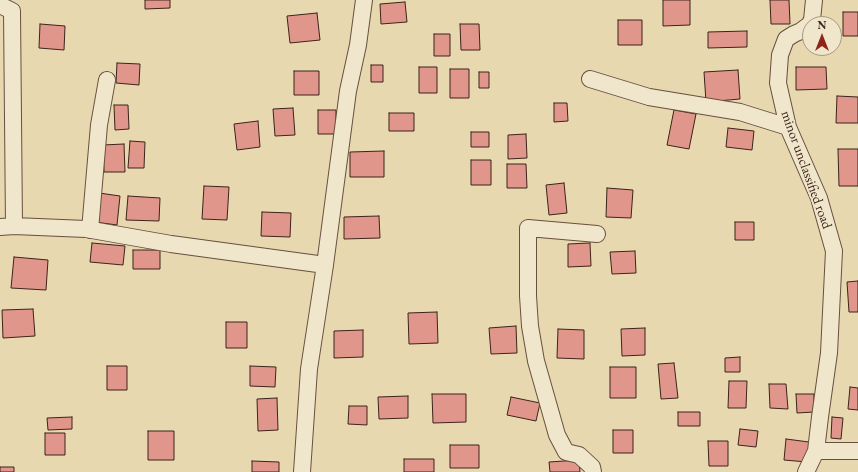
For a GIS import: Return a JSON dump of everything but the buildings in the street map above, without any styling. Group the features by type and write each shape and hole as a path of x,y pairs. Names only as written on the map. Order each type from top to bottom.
{"street":[{"path":"302,472 309,369 325,265 348,90 358,45 364,0"},
{"name":"minor unclassified road","path":"806,472 816,450 829,353 834,251 819,198 788,127 778,83 780,55 786,39 809,25 812,20 814,0"},
{"path":"0,6 12,11 7,227 90,230 171,244 325,265"},
{"path":"590,79 649,97 740,112 788,127"},
{"path":"90,230 99,125 107,80"},
{"path":"593,472 592,467 579,455 566,452 557,435 536,361 528,304 528,228 597,234"},
{"path":"816,450 858,451"}]}
